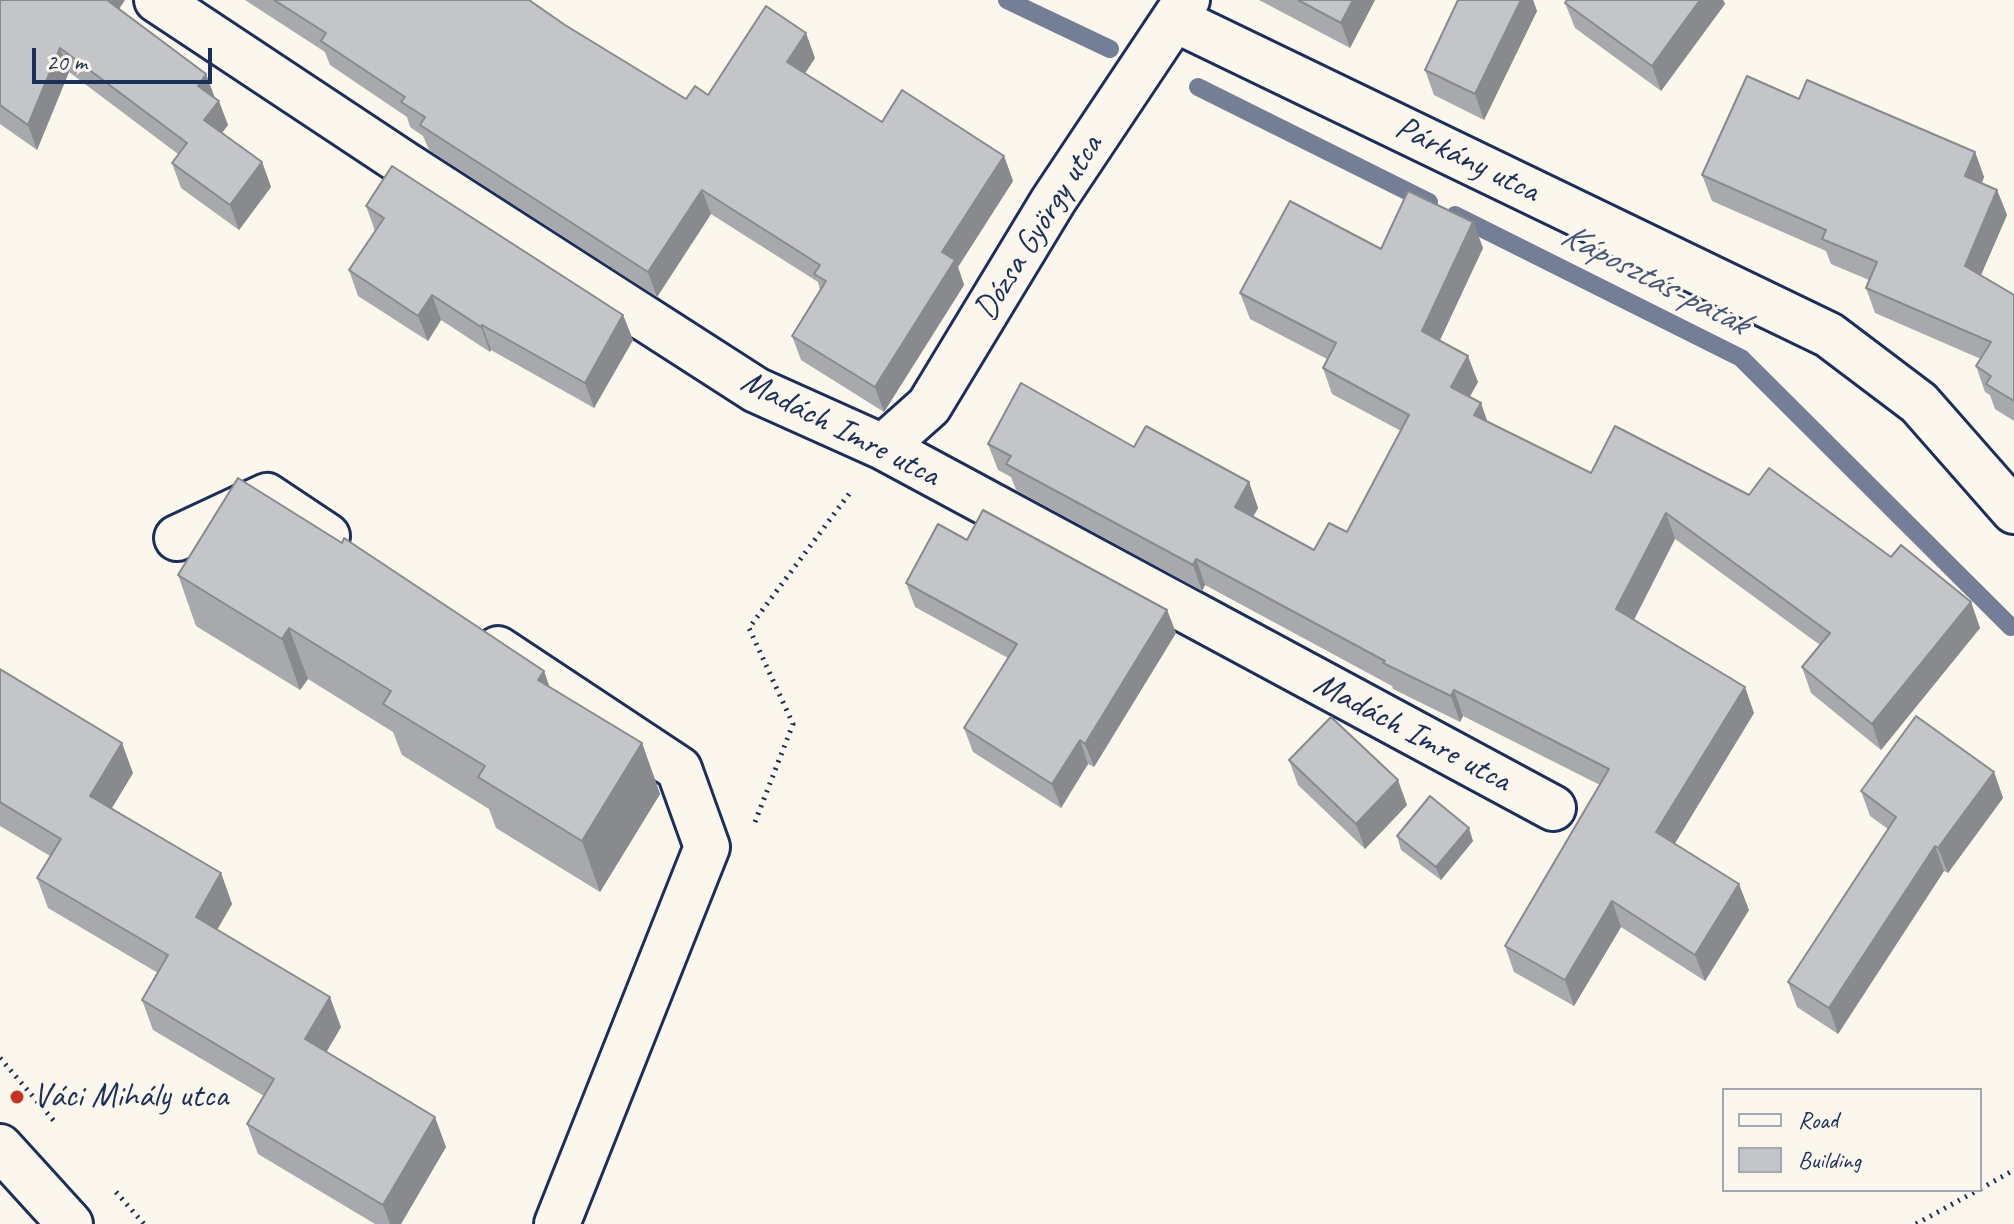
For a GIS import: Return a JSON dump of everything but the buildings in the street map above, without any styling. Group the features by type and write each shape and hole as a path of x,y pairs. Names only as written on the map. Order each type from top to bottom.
{"street":[{"name":"Madách Imre utca","path":"157,0 756,390 883,447 1553,808"},
{"name":"Dózsa György utca","path":"883,447 929,406 1053,201 1181,10"},
{"name":"Párkány utca","path":"1181,10 1829,335 1919,403 2014,511"},
{"path":"177,538 267,496 360,557"},
{"path":"466,628 679,769 707,847 557,1224"},
{"path":"0,1147 70,1224"}],"path":[{"path":"749,628 883,447"},
{"path":"1982,1187 2014,1170"},
{"path":"1916,1224 1974,1192"}],"waterway":[{"name":"Káposztás-patak","path":"1007,0 1110,49"},
{"name":"Káposztás-patak","path":"1198,87 1429,202"},
{"name":"Káposztás-patak","path":"1455,215 1741,358 2011,627"}],"place":[{"name":"Váci Mihály utca","path":"17,1097"}]}
